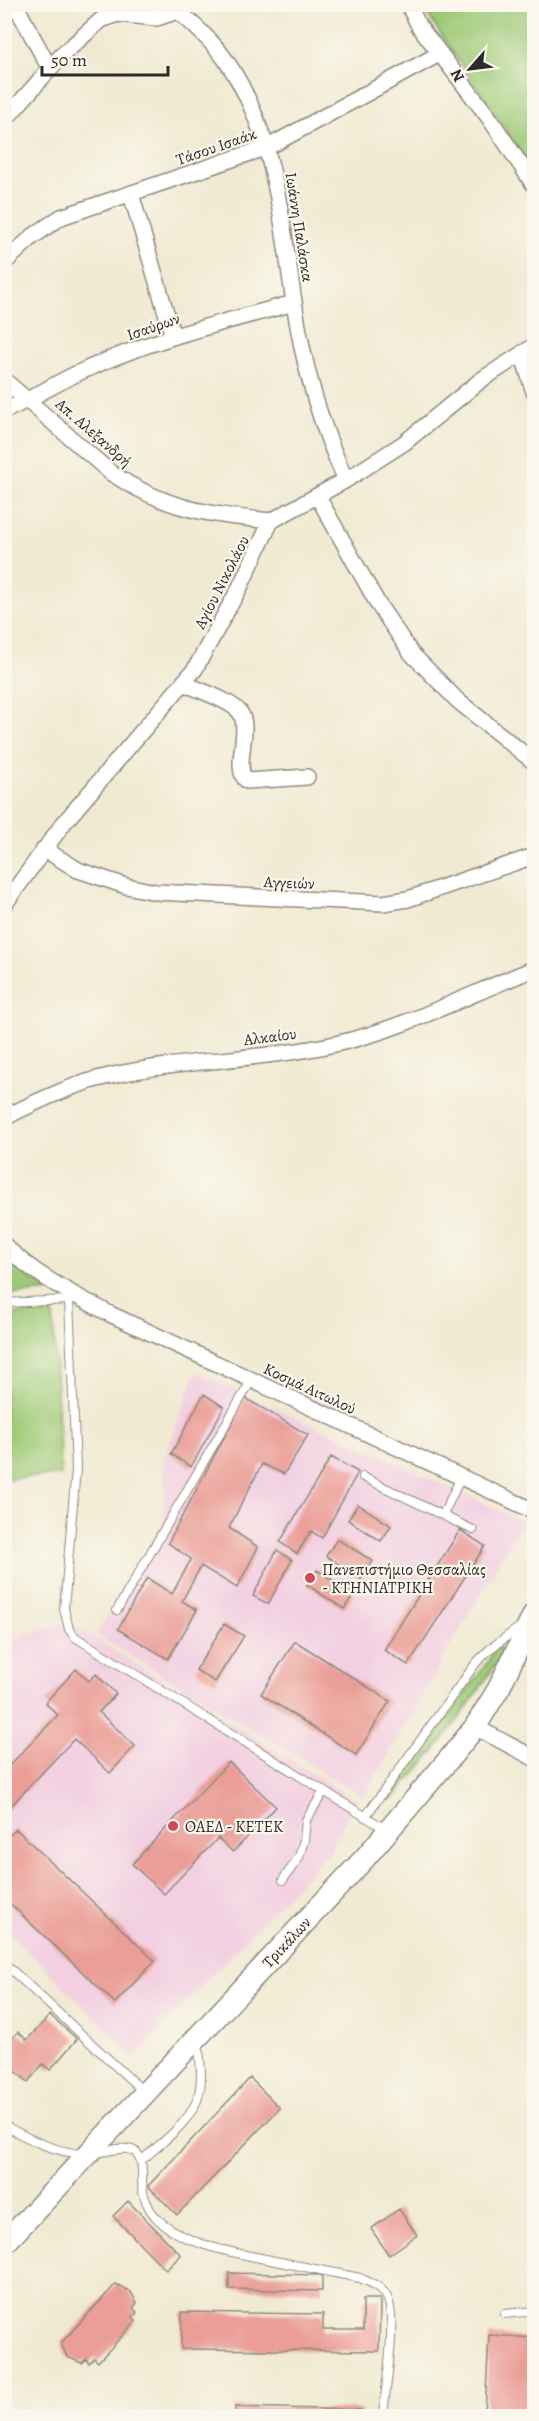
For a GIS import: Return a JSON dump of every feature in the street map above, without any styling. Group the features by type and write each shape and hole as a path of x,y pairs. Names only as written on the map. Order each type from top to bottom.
{"main road":[{"name":"Τρικάλων","path":"4,2244 389,1831 475,1727 499,1688 533,1616"}],"street":[{"path":"15,4 50,69"},
{"path":"408,4 419,26 490,119 534,185"},
{"path":"4,121 72,45 105,17 122,14 157,18 174,8"},
{"name":"Ιωάννη Παλάσκα","path":"174,8 202,32 226,61 239,83 268,147 294,303 325,432 346,480"},
{"name":"Τάσου Ισαάκ","path":"4,263 32,237 55,220 94,204 131,194 268,147 439,54"},
{"path":"131,194 173,336"},
{"name":"Ισαύρων","path":"4,411 31,400 88,368 173,336 294,303"},
{"path":"271,521 318,497 404,443 481,380 528,350 534,392"},
{"name":"Απ. Αλεξανδρή","path":"4,380 31,400 111,473 148,495 191,510 271,521"},
{"path":"318,497 378,604 411,653 458,701 534,762"},
{"name":"Αγίου Νικολάου","path":"5,904 44,849 183,683 207,649 271,521"},
{"path":"183,683 232,705 241,714 243,725 241,772 247,781 307,777"},
{"name":"Αγγειών","path":"44,849 78,870 126,886 156,892 383,903 408,899 534,856"},
{"name":"Αλκαίου","path":"4,1118 83,1083 105,1077 198,1062 298,1052 357,1039 534,969"},
{"path":"4,1245 70,1297"},
{"name":"Κοσμά Αιτωλού","path":"70,1297 534,1511"},
{"path":"475,1727 534,1758"}],"lane":[{"path":"4,1303 70,1297 76,1469 64,1609 69,1629 75,1637 389,1831"},
{"path":"117,1610 251,1381"},
{"path":"363,1477 473,1530"},
{"path":"443,1515 461,1478"},
{"path":"365,1817 476,1663 491,1648 533,1616"},
{"path":"283,1880 298,1857 304,1840 306,1820 324,1791"},
{"path":"4,1963 145,2093"},
{"path":"141,2161 179,2127 196,2103 200,2092 201,2077 198,2036"},
{"path":"4,2125 64,2152 88,2154 132,2150 138,2154 141,2161 143,2193 148,2205 160,2223 181,2236 219,2249 360,2278 377,2285 388,2299 392,2319 383,2416"},
{"path":"505,2314 534,2311"}],"shaded area":[{"name":"Πανεπιστήμιο Θεσσαλίας - ΚΤΗΝΙΑΤΡΙΚΗ","path":"196,1372 523,1521 364,1797 96,1635 165,1518 164,1460"},
{"name":"ΟΑΕΔ - ΚΕΤΕΚ","path":"70,1623 356,1800 329,1852 134,2057 5,1928 5,1642 41,1629"}],"green space":[{"path":"422,5 534,5 534,172 437,29"},
{"path":"4,1257 36,1282 49,1288 49,1291 5,1295"},
{"path":"53,1311 61,1475 5,1479 5,1315"},
{"path":"496,1647 504,1650 452,1728 392,1799 388,1800 383,1797 426,1749"}],"building":[{"path":"204,1394 224,1407 191,1467 171,1454"},
{"path":"245,1398 308,1435 284,1474 262,1464 229,1528 258,1547 237,1588 201,1566 182,1601 197,1610 168,1659 118,1629 147,1578 172,1594 191,1559 168,1543"},
{"path":"331,1457 358,1472 322,1538 311,1531 297,1554 280,1542"},
{"path":"358,1504 391,1526 381,1541 348,1520"},
{"path":"460,1530 485,1546 408,1665 384,1650"},
{"path":"337,1539 373,1561 361,1579 326,1556"},
{"path":"277,1550 292,1560 268,1604 253,1596"},
{"path":"317,1570 354,1594 344,1609 307,1585"},
{"path":"224,1624 244,1636 215,1682 196,1670"},
{"path":"295,1641 390,1701 356,1755 261,1694"},
{"path":"76,1669 89,1681 96,1674 116,1694 99,1712 135,1746 110,1773 74,1739 9,1808 4,1804 4,1771 58,1715 45,1703"},
{"path":"229,1762 276,1807 233,1852 218,1838 164,1894 132,1864"},
{"path":"16,1829 155,1961 115,2003 4,1898 4,1841"},
{"path":"50,2015 77,2039 50,2070 43,2064 28,2082 4,2061 4,2046 18,2032 27,2040"},
{"path":"250,2078 280,2108 177,2215 148,2186"},
{"path":"128,2201 181,2255 166,2270 113,2216"},
{"path":"399,2209 417,2235 389,2255 371,2229"},
{"path":"229,2273 322,2275 322,2291 229,2289"},
{"path":"116,2284 131,2292 137,2303 133,2308 137,2312 133,2317 136,2321 98,2362 94,2358 89,2363 86,2359 82,2363 67,2357 61,2343"},
{"path":"363,2299 380,2299 379,2351 181,2349 182,2312 323,2314 323,2330 363,2330"},
{"path":"489,2335 534,2338 534,2415 485,2413"},
{"path":"235,2407 361,2410 361,2416 235,2416"}],"place":[{"name":"Πανεπιστήμιο Θεσσαλίας - ΚΤΗΝΙΑΤΡΙΚΗ","path":"310,1578"},
{"name":"ΟΑΕΔ - ΚΕΤΕΚ","path":"173,1826"}]}
